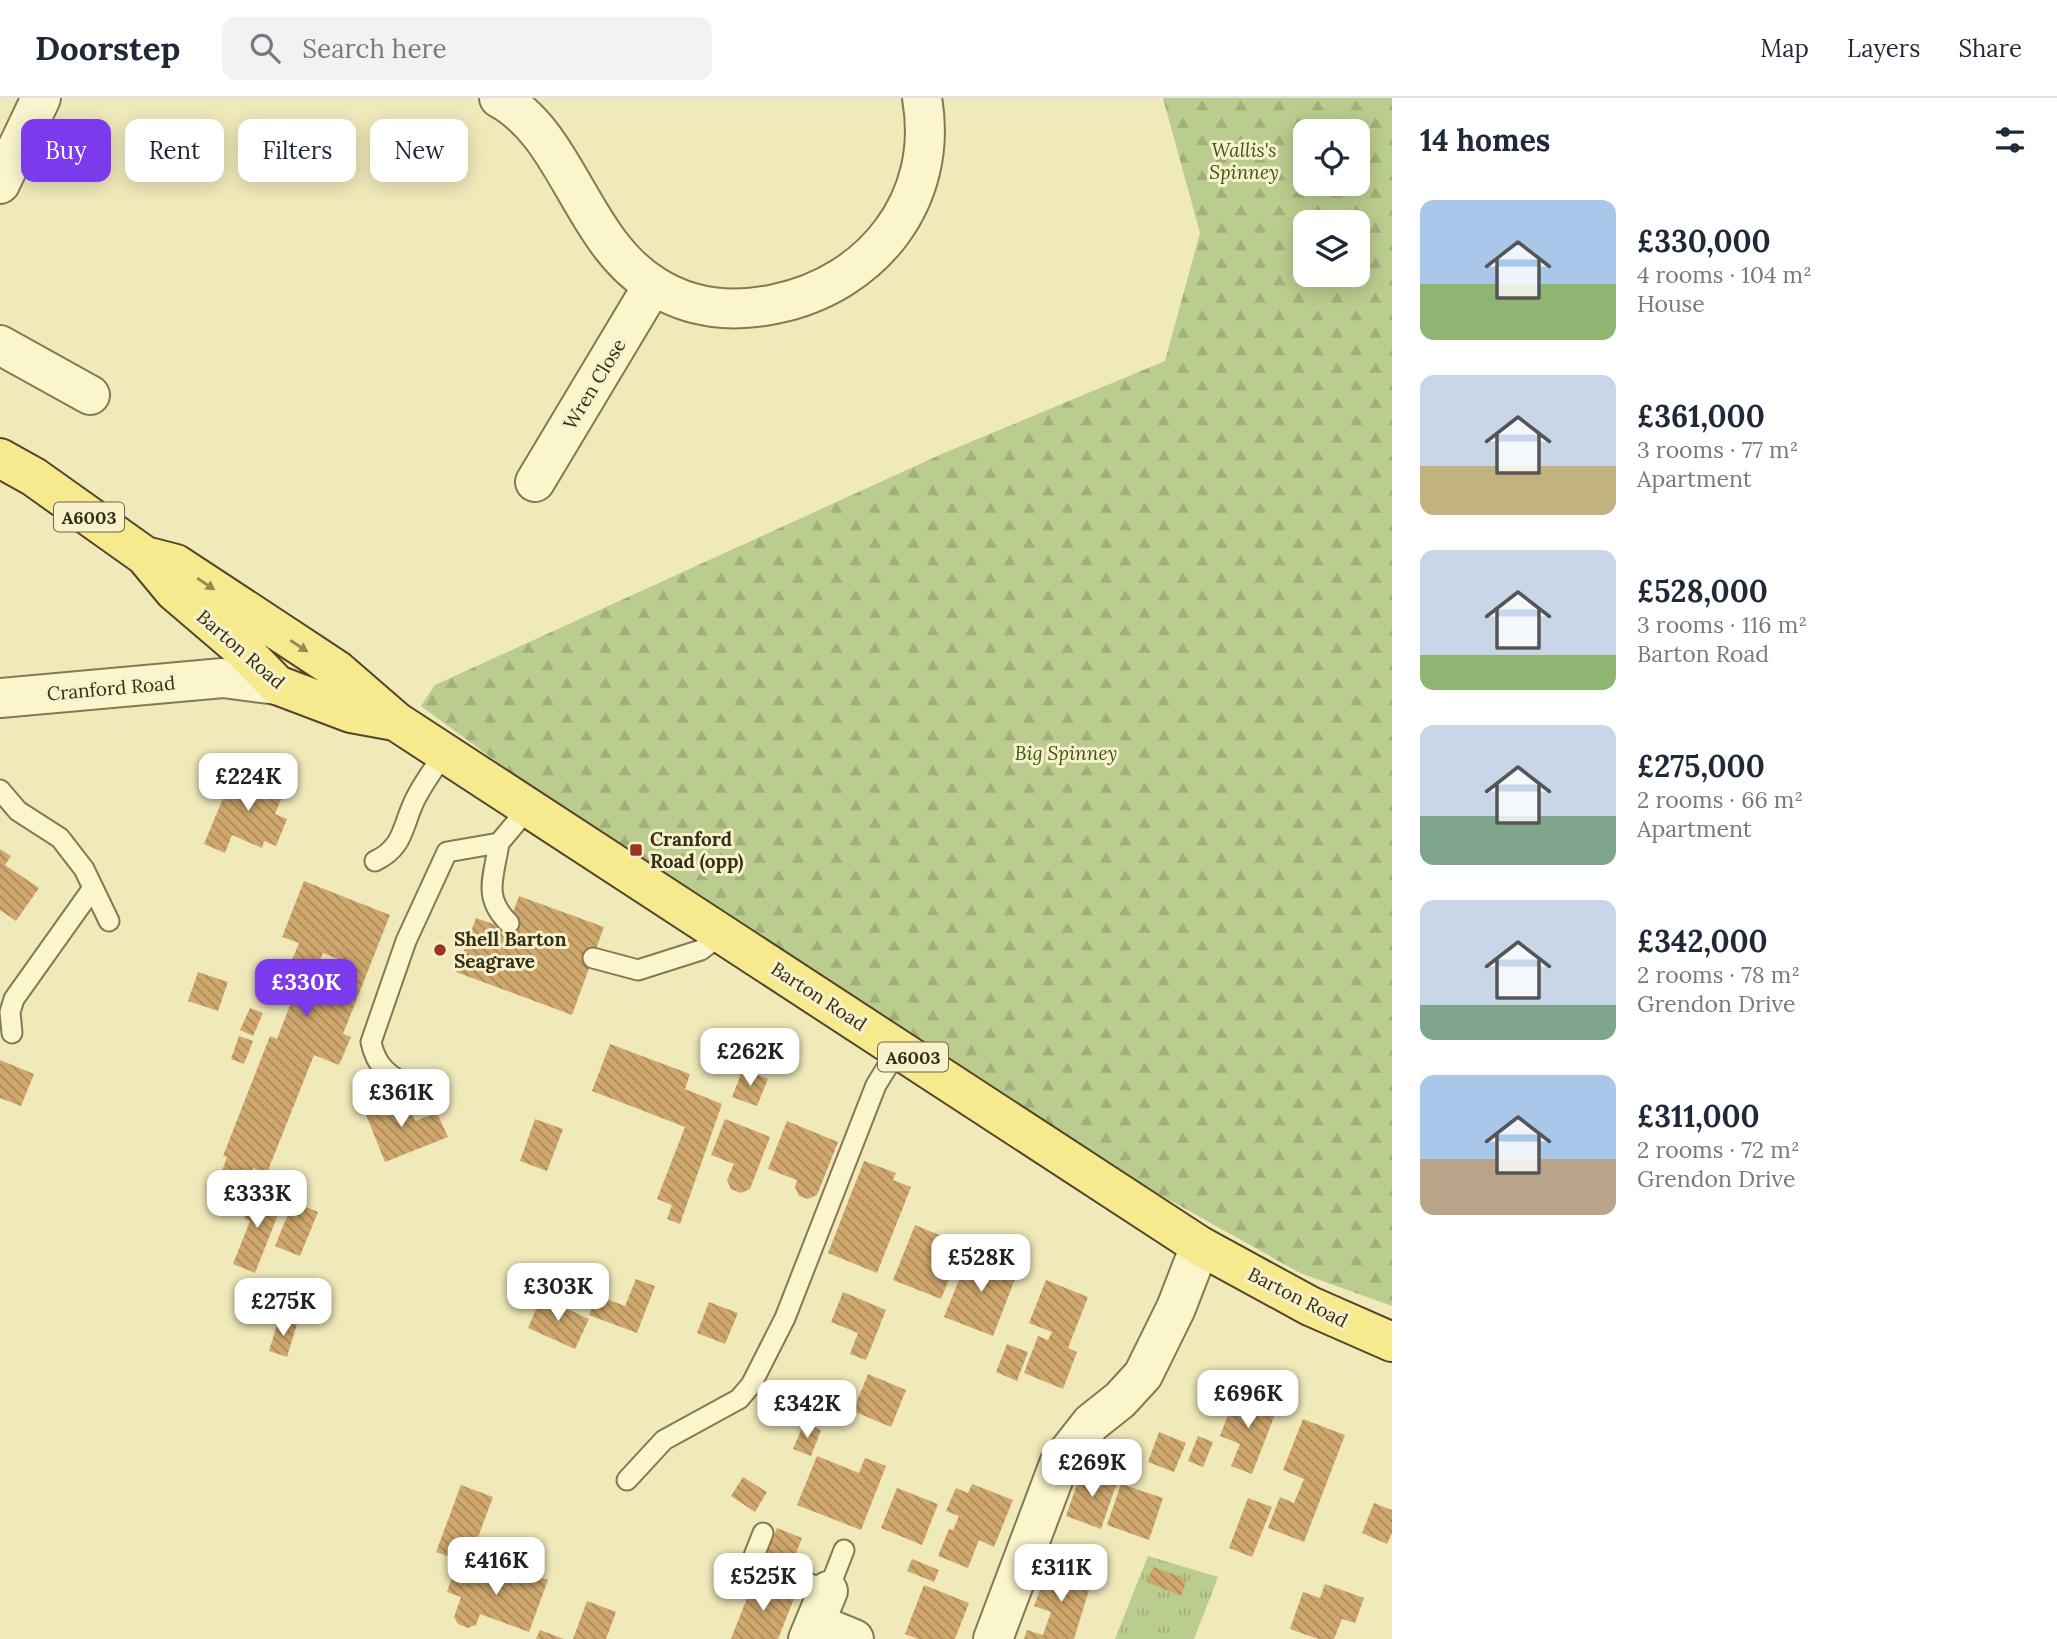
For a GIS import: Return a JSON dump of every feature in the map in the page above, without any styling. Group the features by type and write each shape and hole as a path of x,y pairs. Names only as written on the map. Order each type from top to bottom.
{"main road":[{"name":"Barton Road","path":"0,458 34,477 145,555 176,564 242,650 277,685 351,713 397,722"},
{"name":"Barton Road","path":"242,650 337,670 397,722 530,806 1200,1246 1310,1306 1392,1342"}],"street":[{"path":"0,184 41,98"},
{"path":"499,98 533,128 559,162 600,233 624,263 653,285 683,300 720,309 753,309 793,301 831,287 859,269 890,236 910,201 920,168 926,119 922,98"},
{"name":"Wren Close","path":"535,482 653,285"},
{"path":"0,345 90,395"},
{"name":"Cranford Road","path":"0,698 242,650"},
{"path":"993,1639 1059,1464 1091,1423 1120,1401 1143,1375 1176,1308 1200,1246"},
{"path":"817,1618 854,1639"}],"lane":[{"path":"375,861 389,854 398,844 416,796 446,752"},
{"path":"0,790 18,811 60,838 84,869 109,921"},
{"path":"509,923 496,911 491,899 499,843 530,806"},
{"path":"410,1088 383,1072 374,1057 371,1042 406,942 447,852 499,843"},
{"path":"12,1033 10,1012 14,999 93,888"},
{"path":"593,958 638,970 701,950 723,933"},
{"path":"627,1480 664,1440 739,1399 751,1385 785,1318 876,1085 899,1048"},
{"path":"763,1533 752,1561 817,1618 844,1550"}],"green space":[{"name":"Big Spinney","path":"1163,98 1392,98 1392,1306 1300,1273 1080,1150 580,823 421,706 435,685 944,453 1165,361 1200,233"},
{"path":"1148,1556 1218,1577 1194,1639 1115,1639"}],"building":[{"path":"236,767 286,788 275,814 287,819 276,846 264,841 262,848 232,835 225,853 204,844"},
{"path":"0,849 11,856 5,865 39,888 16,921 0,910"},
{"path":"304,881 390,915 343,1034 351,1037 339,1065 314,1055 267,1173 253,1168 248,1181 222,1171 227,1157 223,1156 270,1036 277,1039 299,982 323,972 332,975 338,959 323,953 316,969 292,960 299,943 282,937"},
{"path":"519,896 604,927 572,1015 456,972 476,918 507,929"},
{"path":"198,972 228,982 218,1011 188,1001"},
{"path":"250,1008 263,1013 253,1036 240,1030"},
{"path":"239,1036 253,1041 244,1064 231,1059"},
{"path":"610,1044 690,1074 685,1089 722,1104 680,1224 667,1219 672,1205 657,1199 685,1127 592,1091"},
{"path":"0,1060 34,1074 21,1106 0,1098"},
{"path":"743,1069 768,1079 757,1106 732,1097"},
{"path":"378,1093 387,1116 410,1107 415,1121 437,1113 448,1137 385,1162 360,1100"},
{"path":"535,1119 563,1129 547,1171 520,1161"},
{"path":"725,1119 770,1137 750,1189 741,1193 731,1189 727,1180 734,1164 711,1155"},
{"path":"787,1121 838,1142 817,1195 808,1199 799,1196 795,1187 797,1180 768,1169"},
{"path":"864,1161 896,1173 893,1180 911,1187 877,1273 828,1253"},
{"path":"254,1191 283,1202 255,1273 233,1264 250,1221 244,1218"},
{"path":"293,1202 318,1212 300,1256 275,1246"},
{"path":"915,1225 963,1245 941,1299 893,1280"},
{"path":"985,1252 1003,1259 1000,1267 1017,1274 993,1336 944,1317 969,1255 982,1260"},
{"path":"636,1279 655,1286 637,1333 589,1315 596,1295 625,1306"},
{"path":"1046,1280 1088,1297 1068,1348 1077,1352 1063,1389 1024,1373 1038,1336 1048,1340 1052,1332 1029,1323"},
{"path":"843,1292 886,1310 866,1360 850,1354 858,1333 831,1322"},
{"path":"541,1297 589,1319 575,1349 528,1328"},
{"path":"709,1302 738,1313 725,1344 697,1333"},
{"path":"279,1318 297,1324 287,1357 269,1351"},
{"path":"1007,1344 1028,1352 1017,1381 996,1372"},
{"path":"868,1374 906,1390 891,1427 853,1411"},
{"path":"1236,1394 1277,1409 1252,1474 1231,1466 1240,1444 1220,1436"},
{"path":"1303,1419 1345,1435 1304,1542 1268,1528 1280,1497 1294,1503 1304,1479 1283,1470"},
{"path":"804,1423 821,1430 811,1456 793,1449"},
{"path":"1159,1432 1186,1443 1174,1472 1148,1462"},
{"path":"1198,1436 1213,1442 1203,1467 1188,1461"},
{"path":"817,1456 859,1473 865,1458 886,1466 861,1530 797,1505"},
{"path":"1082,1470 1117,1482 1101,1529 1066,1516"},
{"path":"743,1477 767,1492 755,1512 731,1496"},
{"path":"972,1484 1013,1500 994,1547 979,1540 968,1568 938,1556 949,1529 953,1530 959,1516 946,1511 956,1488 968,1493"},
{"path":"1121,1484 1163,1498 1149,1540 1107,1525"},
{"path":"461,1485 493,1497 468,1564 436,1552"},
{"path":"897,1488 938,1504 922,1545 881,1528"},
{"path":"1248,1498 1272,1507 1252,1557 1229,1548"},
{"path":"1374,1503 1392,1510 1392,1533 1387,1544 1362,1533"},
{"path":"777,1528 802,1538 791,1566 766,1556"},
{"path":"912,1559 939,1570 934,1582 907,1571"},
{"path":"456,1565 471,1571 474,1565 519,1581 523,1571 548,1580 529,1632 480,1614 476,1625 468,1628 458,1624 454,1617 461,1597 447,1592"},
{"path":"1049,1565 1092,1580 1074,1639 1024,1639 1027,1630 1043,1635 1051,1612 1034,1606"},
{"path":"1153,1567 1187,1579 1181,1596 1147,1582"},
{"path":"754,1580 795,1596 778,1639 731,1639"},
{"path":"1325,1584 1364,1598 1355,1623 1342,1619 1334,1639 1318,1639 1290,1629 1303,1592 1320,1598"},
{"path":"924,1585 969,1603 955,1639 918,1639 905,1634"},
{"path":"587,1601 616,1612 606,1639 573,1639"},
{"path":"540,1630 564,1639 536,1639"}],"place":[{"name":"Cranford Road (opp)","path":"636,850"},
{"name":"Shell Barton Seagrave","path":"440,950"}],"park label":[{"name":"Wallis's Spinney","path":"1244,161"}]}
